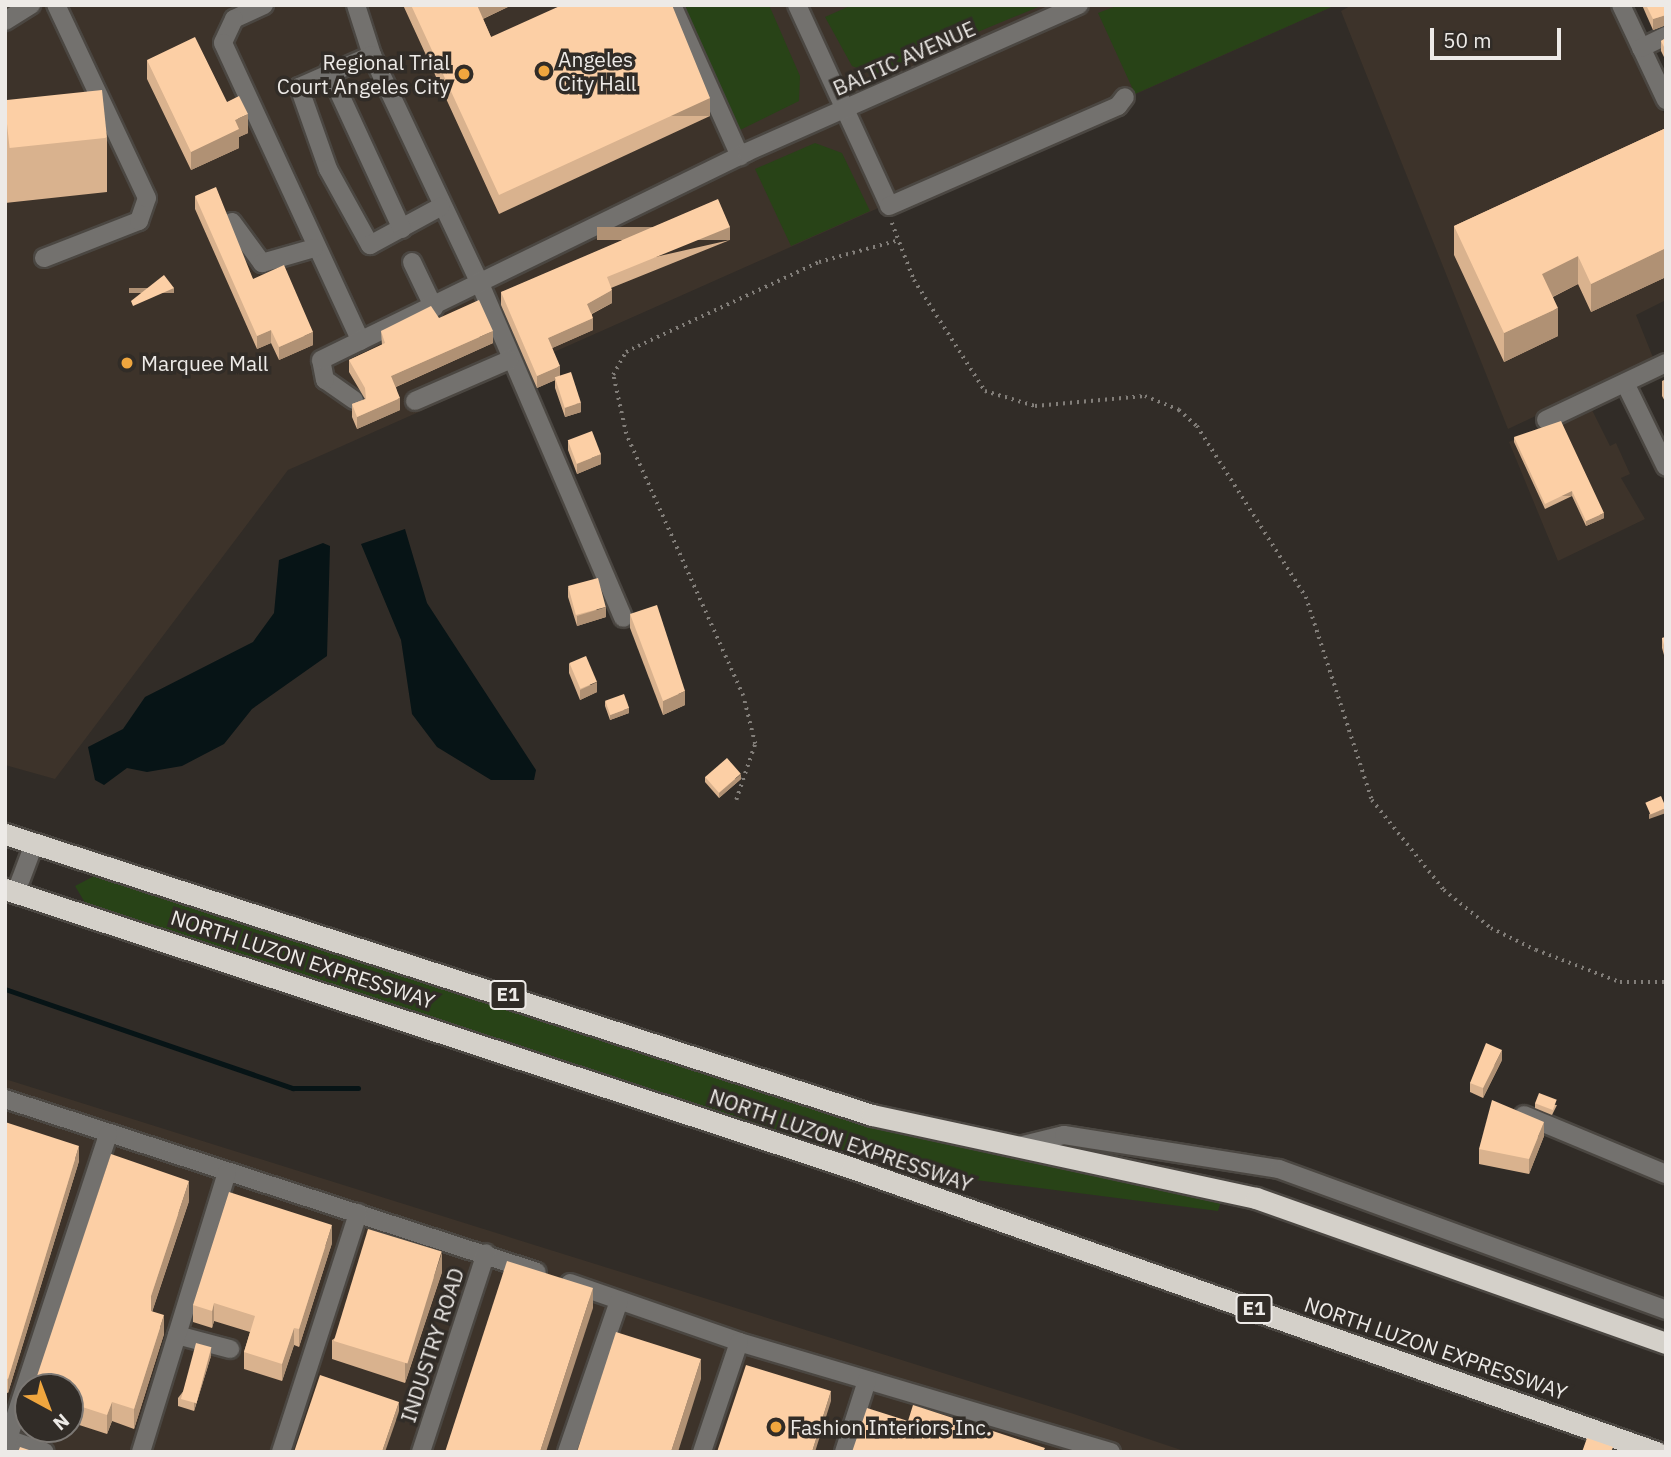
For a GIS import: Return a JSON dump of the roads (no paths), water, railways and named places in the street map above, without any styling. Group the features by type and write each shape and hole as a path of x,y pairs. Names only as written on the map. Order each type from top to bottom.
{"highway":[{"name":"NORTH LUZON EXPRESSWAY","path":"5,834 872,1115 1256,1198 1666,1343"},
{"name":"NORTH LUZON EXPRESSWAY","path":"11,891 852,1168 1644,1449"}],"street":[{"path":"5,21 31,5"},
{"path":"44,258 139,221 147,198 56,5"},
{"path":"264,5 233,19 223,43 314,248 361,341"},
{"path":"356,5 372,55 440,206 481,286 509,360 623,618"},
{"path":"672,5 744,154"},
{"path":"797,5 889,204 1118,106 1125,97"},
{"name":"BALTIC AVENUE","path":"354,400 325,380 317,364 481,286 744,154 1079,5"},
{"path":"1621,5 1666,100"},
{"path":"1641,48 1666,36"},
{"path":"372,55 303,82 298,93 328,169 370,245 440,206"},
{"path":"330,71 402,229"},
{"path":"232,222 262,263 314,248"},
{"path":"412,262 434,308"},
{"path":"415,401 509,360"},
{"path":"1546,421 1666,363"},
{"path":"1625,383 1666,467"},
{"path":"11,891 34,844"},
{"path":"5,1099 486,1253 739,1342 1109,1451"},
{"path":"1505,1107 1666,1174"},
{"path":"45,1452 6,1442 108,1134"},
{"path":"1014,1147 1064,1135 1279,1169 1666,1310"},
{"path":"141,1452 227,1172"},
{"path":"281,1452 358,1213"},
{"name":"INDUSTRY ROAD","path":"421,1452 486,1253"},
{"path":"567,1452 619,1301"},
{"path":"177,1335 230,1349"},
{"path":"702,1452 739,1342"},
{"path":"844,1452 867,1381"}],"waterway":[{"path":"5,989 293,1088 358,1088"}],"place":[{"name":"Angeles City Hall","path":"544,71"},
{"name":"Regional Trial Court Angeles City","path":"464,74"},
{"name":"Marquee Mall","path":"127,363"},
{"name":"Fashion Interiors Inc.","path":"776,1427"}]}
